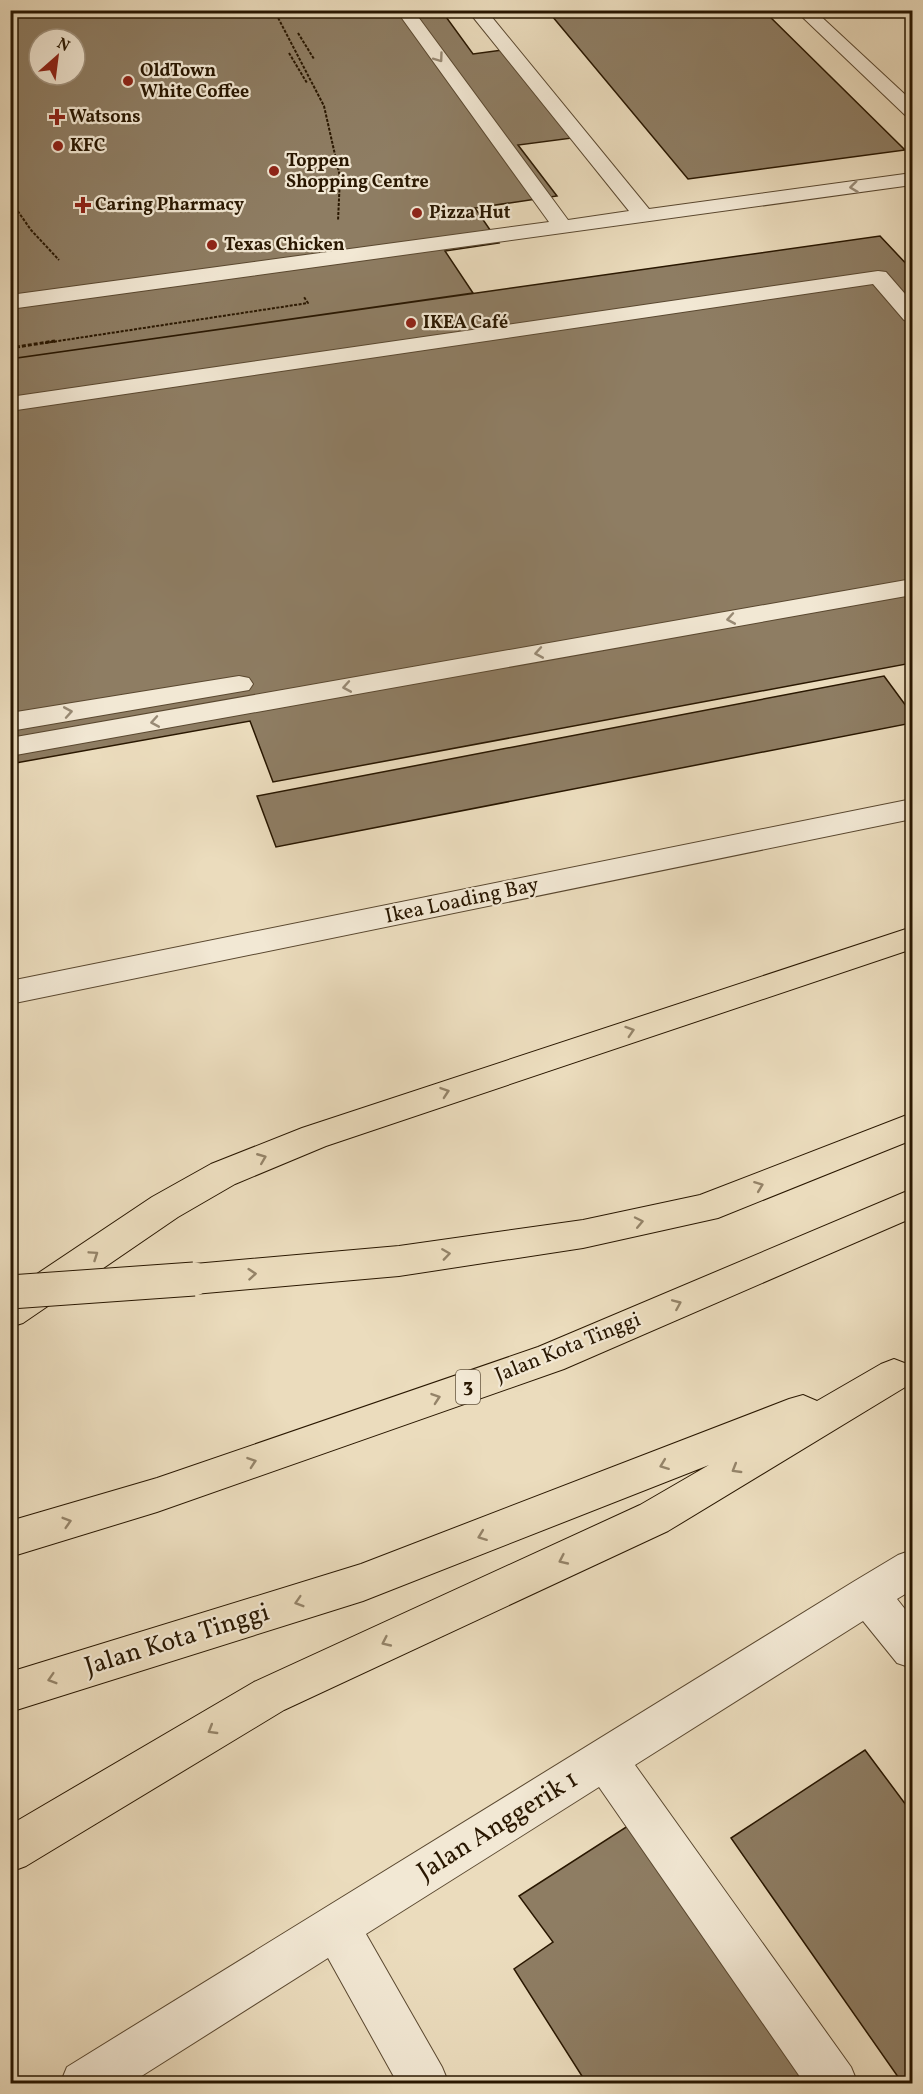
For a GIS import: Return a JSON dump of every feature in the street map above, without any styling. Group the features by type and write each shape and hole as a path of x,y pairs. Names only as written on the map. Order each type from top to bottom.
{"highway":[{"path":"10,1312 165,1207 223,1173 325,1133 912,938"},
{"path":"10,1292 399,1261 583,1234 705,1208 912,1126"},
{"name":"Jalan Kota Tinggi","path":"10,1539 157,1495 550,1358 912,1203"},
{"path":"10,1850 269,1696 654,1518 903,1370"},
{"name":"Jalan Kota Tinggi","path":"10,1692 363,1582 903,1370"}],"street":[{"path":"404,10 562,226"},
{"path":"501,10 479,13 643,215"},
{"path":"803,10 912,111"},
{"path":"10,302 912,179"},
{"path":"10,404 878,277 912,315"},
{"path":"10,722 912,570"},
{"path":"10,747 912,587"},
{"name":"Ikea Loading Bay","path":"10,993 912,808"},
{"name":"Jalan Anggerik 1","path":"84,2084 912,1568"},
{"path":"868,1595 912,1648"},
{"path":"605,1759 834,2084"},
{"path":"336,1927 425,2084"}],"path":[{"path":"274,10 324,106 340,177 338,227"},
{"path":"298,33 314,58"},
{"path":"289,53 307,83"},
{"path":"10,348 284,307"}],"building":[{"name":"Toppen Shopping Centre","path":"10,10 441,10 473,54 510,49 580,137 518,145 557,196 475,208 499,243 445,251 473,293 10,359"},
{"path":"547,10 763,10 905,150 688,179"},
{"path":"880,236 912,270 912,663 273,782 250,721 10,764 10,359"},
{"path":"884,676 912,714 912,723 276,847 257,796"},
{"path":"865,1750 912,1813 912,2084 903,2084 731,1838"},
{"path":"634,1822 819,2084 587,2084 514,1969 553,1942 519,1896"}],"place":[{"name":"OldTown White Coffee","path":"128,81"},
{"name":"Watsons","path":"57,117"},
{"name":"KFC","path":"58,146"},
{"name":"Toppen Shopping Centre","path":"274,171"},
{"name":"Caring Pharmacy","path":"83,205"},
{"name":"Pizza Hut","path":"417,213"},
{"name":"Texas Chicken","path":"212,245"},
{"name":"IKEA Café","path":"411,323"}]}
